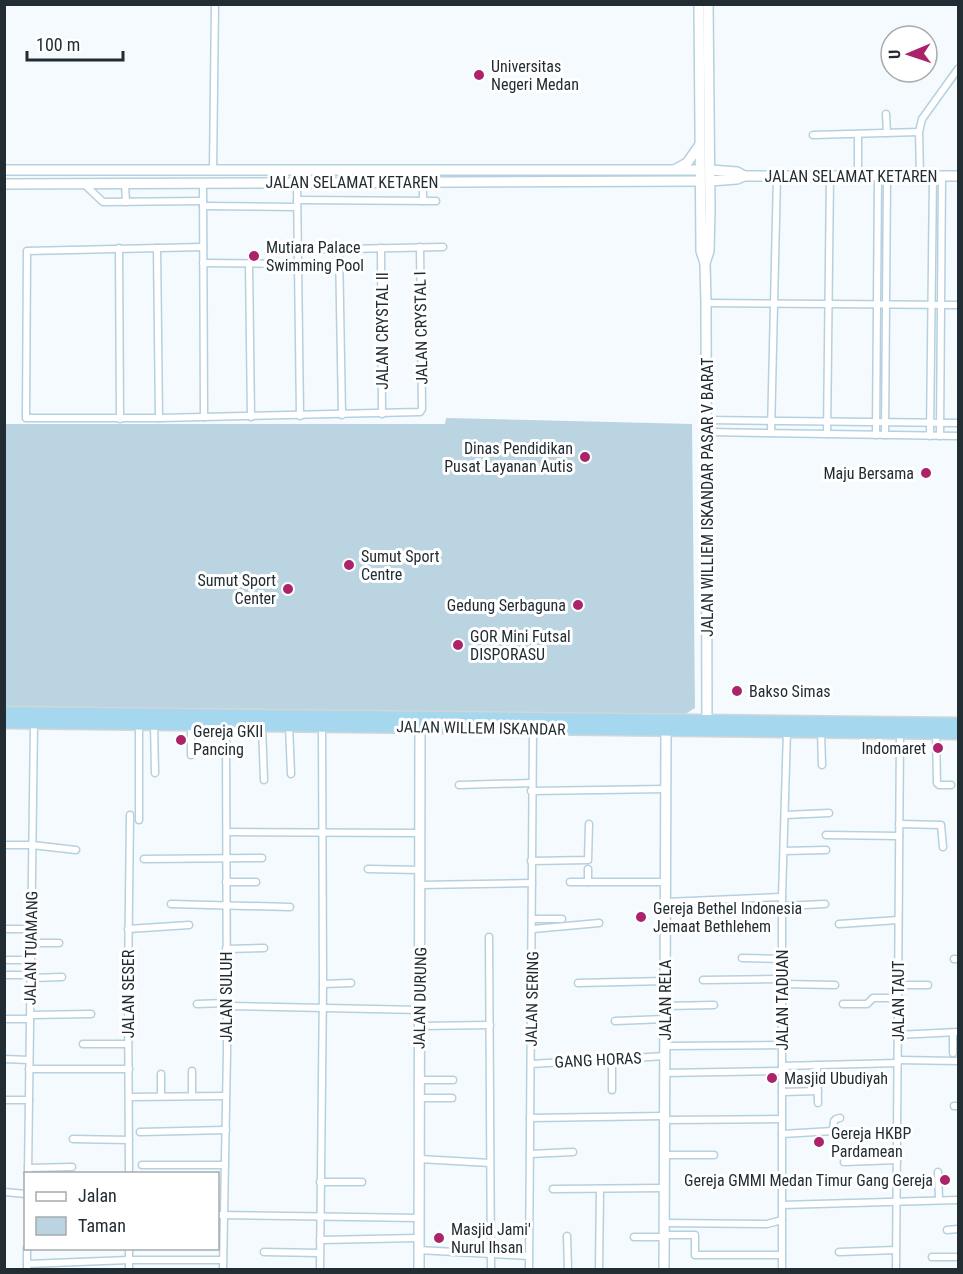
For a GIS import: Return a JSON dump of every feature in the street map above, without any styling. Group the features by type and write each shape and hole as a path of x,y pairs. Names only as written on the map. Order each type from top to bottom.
{"highway":[{"name":"JALAN WILLEM ISKANDAR","path":"4,713 444,722 707,725 958,724"},
{"name":"JALAN WILLEM ISKANDAR","path":"4,722 420,727 444,722 533,728 666,730 707,725 787,731 958,733"}],"street":[{"path":"213,170 215,4"},
{"name":"JALAN WILLIEM ISKANDAR PASAR V BARAT","path":"703,6 700,144 705,170"},
{"name":"JALAN WILLIEM ISKANDAR PASAR V BARAT","path":"703,6 705,181 709,251 705,263 707,725"},
{"path":"920,176 919,132 925,115 958,69"},
{"path":"886,114 887,133"},
{"path":"813,135 919,132"},
{"path":"858,134 858,176"},
{"path":"674,170 687,163 700,144"},
{"name":"JALAN SELAMAT KETAREN","path":"4,170 705,170 737,172 744,176"},
{"path":"51,170 51,183"},
{"path":"387,182 388,170"},
{"path":"584,170 584,182"},
{"name":"JALAN SELAMAT KETAREN","path":"4,184 705,181 737,179 744,176 958,176"},
{"path":"771,433 777,176"},
{"path":"827,434 830,176"},
{"path":"876,435 877,304 883,176"},
{"path":"883,176 886,304 885,435"},
{"path":"930,436 932,237 938,176"},
{"path":"938,176 942,214 940,436"},
{"path":"423,182 423,201"},
{"path":"202,183 204,417"},
{"path":"297,183 300,416"},
{"path":"84,184 104,202 297,204 436,201"},
{"path":"125,184 126,202"},
{"path":"933,214 942,214"},
{"path":"932,237 942,237"},
{"path":"203,247 26,252 26,417 120,419 382,414"},
{"name":"JALAN CRYSTAL I","path":"382,414 418,413 422,409 420,247"},
{"path":"298,250 443,247"},
{"path":"119,248 120,419"},
{"path":"157,248 159,418"},
{"name":"JALAN CRYSTAL II","path":"381,248 382,414"},
{"path":"339,249 342,415"},
{"path":"932,256 942,256"},
{"path":"203,263 298,264"},
{"path":"249,264 251,417"},
{"path":"932,273 942,274"},
{"path":"706,303 958,305"},
{"path":"931,334 941,334"},
{"path":"931,351 941,351"},
{"path":"931,370 940,370"},
{"path":"931,393 940,393"},
{"path":"707,420 958,423"},
{"path":"707,432 958,436"},
{"name":"JALAN TUAMANG","path":"28,1171 34,722"},
{"path":"139,723 139,820"},
{"path":"154,723 155,773"},
{"path":"191,724 191,755"},
{"name":"JALAN SULUH","path":"223,1269 221,1198 225,1165 227,1004 226,724"},
{"path":"262,725 264,780"},
{"path":"289,725 291,774"},
{"path":"320,1269 323,984 322,726"},
{"name":"JALAN DURUNG","path":"418,1269 420,727"},
{"name":"JALAN SERING","path":"529,1269 533,728"},
{"name":"JALAN RELA","path":"664,1269 666,730"},
{"name":"JALAN TADUAN","path":"782,1269 782,897 787,731"},
{"path":"821,732 822,765"},
{"name":"JALAN TAUT","path":"896,1269 900,733"},
{"path":"936,733 937,783 951,785"},
{"path":"459,785 531,783"},
{"path":"531,791 666,789"},
{"path":"785,815 829,813"},
{"name":"JALAN SESER","path":"129,1172 130,815"},
{"path":"531,861 588,861 589,824"},
{"path":"899,824 940,825 943,827 944,847"},
{"path":"227,832 420,833"},
{"path":"826,835 899,836"},
{"path":"4,845 32,845 76,850"},
{"path":"784,851 825,850"},
{"path":"144,859 262,858"},
{"path":"588,868 588,882"},
{"path":"368,869 420,870"},
{"path":"226,882 256,882"},
{"path":"570,882 666,882"},
{"path":"420,885 532,883"},
{"path":"666,902 782,897"},
{"path":"171,904 290,908"},
{"path":"782,906 825,904"},
{"path":"533,920 561,919"},
{"path":"839,924 898,920"},
{"path":"532,929 599,923"},
{"path":"128,929 189,925"},
{"path":"4,929 32,929"},
{"path":"489,937 491,1269"},
{"path":"31,943 59,943"},
{"path":"226,949 264,948"},
{"path":"742,958 782,959"},
{"path":"4,960 31,960"},
{"path":"4,975 62,976"},
{"path":"703,980 782,981 835,985"},
{"path":"578,983 665,981"},
{"path":"323,984 351,983"},
{"path":"897,985 928,985"},
{"path":"843,1004 867,1004 873,998 898,998"},
{"path":"197,1004 420,1010"},
{"path":"665,1006 714,1005"},
{"path":"4,1019 91,1014"},
{"path":"615,1021 665,1020"},
{"path":"420,1026 490,1025"},
{"path":"897,1035 956,1033 953,1053"},
{"path":"83,1044 128,1044"},
{"name":"GANG HORAS","path":"531,1064 612,1060 665,1051 782,1045"},
{"path":"4,1059 29,1060"},
{"path":"612,1060 612,1090"},
{"path":"665,1073 958,1060"},
{"path":"817,1065 818,1103"},
{"path":"29,1069 129,1069"},
{"path":"192,1071 192,1096"},
{"path":"161,1074 161,1096"},
{"path":"419,1080 453,1080"},
{"path":"782,1092 818,1091"},
{"path":"129,1097 226,1096"},
{"path":"419,1098 452,1098"},
{"path":"4,1100 29,1100"},
{"path":"531,1118 781,1119"},
{"path":"782,1134 832,1132 835,1120 840,1118"},
{"path":"140,1132 226,1130"},
{"path":"73,1139 129,1140"},
{"path":"530,1154 573,1152"},
{"path":"665,1155 714,1155"},
{"path":"418,1158 490,1163"},
{"path":"844,1162 897,1160"},
{"path":"142,1165 225,1165"},
{"path":"28,1171 72,1167"},
{"path":"938,1172 939,1199"},
{"path":"320,1182 362,1182"},
{"path":"553,1189 664,1188"},
{"path":"599,1269 600,1189"},
{"path":"4,1192 24,1194"},
{"path":"782,1205 958,1200"},
{"path":"221,1215 418,1218"},
{"path":"664,1223 767,1224 782,1220"},
{"path":"947,1230 958,1229"},
{"path":"634,1237 695,1235 695,1255 782,1255"},
{"path":"567,1236 568,1269"},
{"path":"320,1240 418,1238"},
{"path":"27,1250 27,1267 129,1260 223,1260"},
{"path":"129,1250 129,1269"},
{"path":"418,1250 529,1256"},
{"path":"839,1252 896,1250"},
{"path":"264,1252 320,1253"},
{"path":"932,1257 958,1257"}],"green space":[{"name":"Sumut Sport Centre","path":"446,418 692,424 695,708 684,715 5,706 5,424 445,424"}],"place":[{"name":"Universitas Negeri Medan","path":"479,75"},
{"name":"Mutiara Palace Swimming Pool","path":"254,256"},
{"name":"Dinas Pendidikan Pusat Layanan Autis","path":"585,457"},
{"name":"Maju Bersama","path":"926,473"},
{"name":"Sumut Sport Centre","path":"349,565"},
{"name":"Sumut Sport Center","path":"288,589"},
{"name":"Gedung Serbaguna","path":"578,605"},
{"name":"GOR Mini Futsal DISPORASU","path":"458,645"},
{"name":"Bakso Simas","path":"737,691"},
{"name":"Gereja GKII Pancing","path":"181,740"},
{"name":"Indomaret","path":"938,748"},
{"name":"Gereja Bethel Indonesia Jemaat Bethlehem","path":"641,917"},
{"name":"Masjid Ubudiyah","path":"772,1078"},
{"name":"Gereja HKBP Pardamean","path":"819,1142"},
{"name":"Gereja GMMI Medan Timur Gang Gereja","path":"945,1180"},
{"name":"Masjid Jami' Nurul Ihsan","path":"439,1238"}]}
